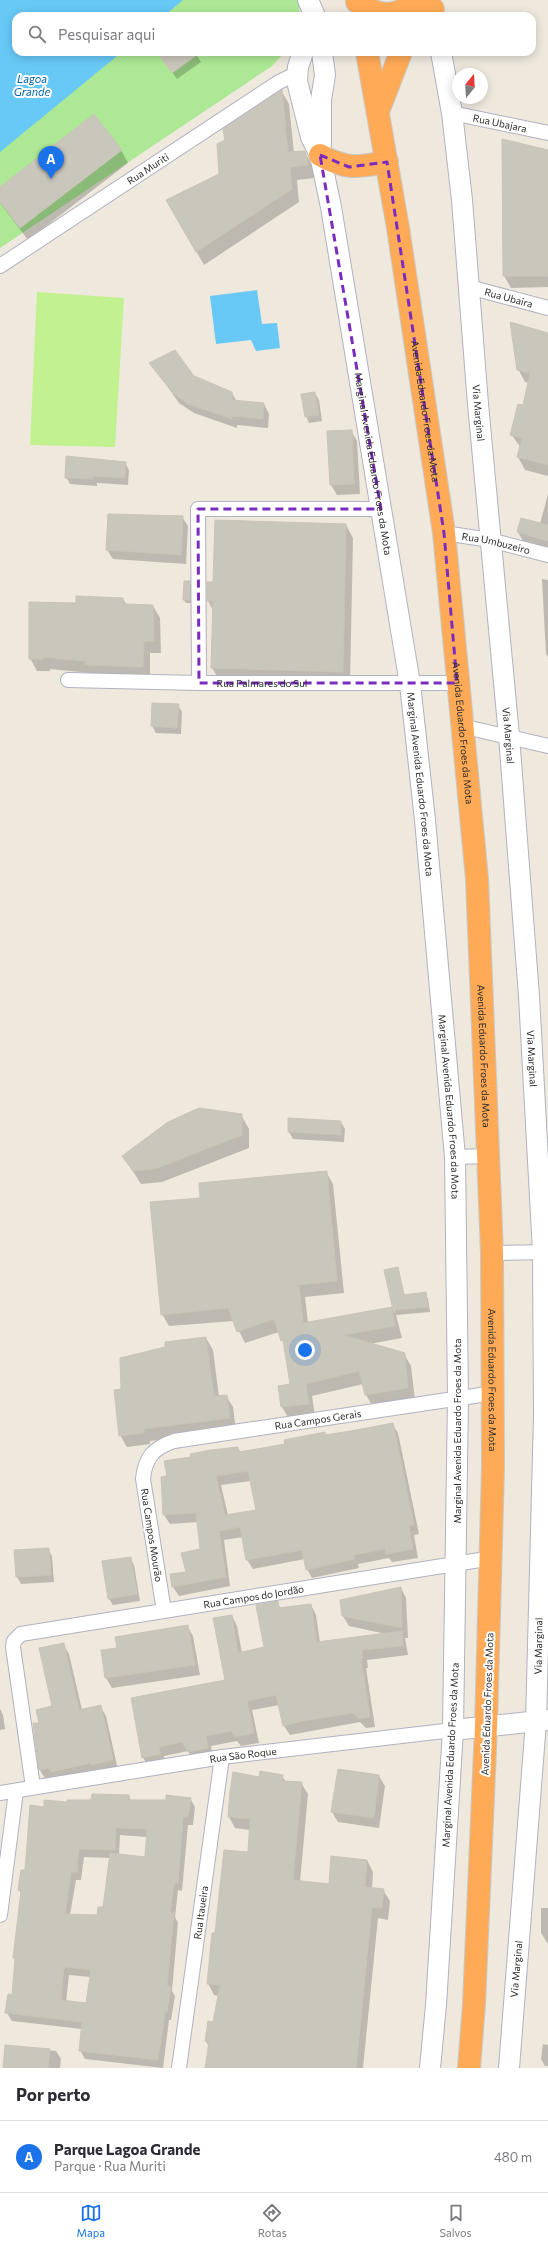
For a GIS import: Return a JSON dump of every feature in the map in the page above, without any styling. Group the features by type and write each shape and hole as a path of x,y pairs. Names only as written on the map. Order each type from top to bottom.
{"highway":[{"path":"358,6 371,12"},
{"path":"401,12 428,10"},
{"name":"Avenida Eduardo Froes da Mota","path":"368,56 387,162 444,533 461,726 477,879 489,1156 494,1393 492,1558 486,1726 469,2068"},
{"path":"378,110 399,56"},
{"path":"320,155 333,162 349,167 387,162"}],"street":[{"name":"Via Marginal","path":"442,56 452,113 462,200 490,540 509,736 529,996 545,1252 542,1721 509,2068"},
{"path":"323,58 310,60 300,69 312,90 324,84"},
{"name":"Marginal Avenida Eduardo Froes da Mota","path":"320,155 322,135 321,100 324,84 323,58"},
{"name":"Marginal Avenida Eduardo Froes da Mota","path":"300,69 311,137 320,155 331,207 410,684 425,820 455,1157 458,1398 457,1564 453,1730 436,2005 430,2068"},
{"name":"Rua Muriti","path":"0,266 300,69"},
{"name":"Rua Ubajara","path":"452,113 548,133"},
{"name":"Rua Ubaira","path":"469,286 548,308"},
{"path":"199,683 198,509 381,509"},
{"name":"Rua Umbuzeiro","path":"444,533 490,540 548,555"},
{"name":"Rua Palmares do Sul","path":"68,680 199,683 457,683"},
{"path":"461,726 548,746"},
{"path":"455,1157 489,1156"},
{"path":"492,1253 545,1252"},
{"name":"Rua Campos Gerais","path":"148,1458 154,1450 174,1441 494,1393"},
{"name":"Rua Campos Mourão","path":"148,1458 144,1469 144,1490 164,1612"},
{"name":"Rua Campos do Jordão","path":"33,1787 13,1647 17,1637 26,1632 164,1612 492,1558"},
{"name":"Rua São Roque","path":"0,1793 222,1757 486,1726 542,1721"},
{"name":"Rua Itaueira","path":"179,2068 222,1757"},
{"path":"0,1915 16,1791"}],"highlighted area":[{"path":"320,155 349,167 387,162 444,533 457,683 199,683 198,509 381,509"}],"green space":[{"path":"0,0 298,0 300,12 12,12 12,56 281,56 272,66 0,248"},
{"path":"37,292 124,298 115,447 30,445"}],"water":[{"name":"Lagoa Grande","path":"0,0 183,0 169,12 12,12 12,56 117,56 0,152"},
{"path":"257,290 262,324 277,323 280,348 256,351 251,340 216,344 210,296"}],"building":[{"path":"160,56 195,56 172,73"},
{"path":"282,90 288,152 305,151 308,165 290,167 292,189 196,252 166,200 219,174 217,144 225,140 223,129"},
{"path":"94,114 122,150 20,228 0,202 0,187"},
{"path":"502,139 548,150 548,276 503,276"},
{"path":"510,322 548,333 548,465 517,457 522,438 510,435 518,404 523,405 530,373 517,370"},
{"path":"175,350 194,376 232,392 232,400 264,403 263,419 232,416 232,419 188,404 173,393 149,363"},
{"path":"315,392 319,415 305,417 301,394"},
{"path":"352,430 354,484 330,485 327,431"},
{"path":"66,456 126,462 125,478 93,476 93,479 65,478"},
{"path":"108,514 183,516 181,555 106,550"},
{"path":"521,518 548,525 548,541 517,532"},
{"path":"215,520 346,524 343,672 211,668 213,601 207,601 207,582 213,582"},
{"path":"184,581 190,581 190,600 183,600"},
{"path":"76,596 123,598 123,604 153,605 154,641 144,641 143,667 85,665 85,661 43,657 43,659 29,659 29,602 76,603"},
{"path":"152,703 179,704 177,728 151,726"},
{"path":"199,1108 242,1114 242,1135 155,1169 133,1171 122,1156 168,1122"},
{"path":"288,1118 341,1121 341,1135 288,1132"},
{"path":"327,1171 337,1281 299,1285 303,1323 392,1307 395,1326 343,1335 405,1353 408,1388 365,1395 359,1371 306,1384 309,1404 281,1407 278,1386 290,1384 283,1340 281,1341 274,1319 237,1332 228,1308 161,1315 150,1202 200,1198 199,1183"},
{"path":"398,1267 404,1295 426,1292 428,1307 393,1310 384,1270"},
{"path":"206,1337 214,1396 227,1395 230,1418 144,1429 144,1433 119,1436 114,1390 121,1389 120,1358 165,1347 165,1342"},
{"path":"393,1423 414,1525 409,1526 413,1549 386,1554 385,1549 354,1555 355,1559 306,1570 302,1550 246,1560 240,1527 219,1531 226,1577 172,1587 170,1574 186,1572 181,1553 200,1549 196,1513 163,1515 161,1477 167,1476 164,1461 191,1457 190,1454 211,1450 238,1447 239,1452 285,1444 284,1440 325,1432 325,1435","holes":["248,1471 256,1510 225,1515 216,1476"]},
{"path":"49,1548 51,1575 16,1577 14,1550"},
{"path":"131,1557 137,1594 108,1599 102,1561"},
{"path":"401,1587 402,1628 342,1616 340,1600"},
{"path":"278,1601 279,1608 311,1604 317,1642 402,1631 403,1646 362,1650 363,1658 361,1658 370,1717 359,1719 353,1713 303,1721 283,1726 276,1695 247,1701 254,1733 235,1737 231,1731 206,1736 208,1748 188,1752 182,1742 159,1747 160,1754 142,1758 131,1698 225,1680 213,1618 232,1615 238,1653 264,1647 256,1605"},
{"path":"188,1625 195,1665 105,1678 101,1650 117,1648 115,1637"},
{"path":"64,1643 79,1710 101,1705 113,1760 91,1765 91,1763 51,1772 50,1768 39,1770 33,1723 39,1723 36,1710 52,1706 39,1648"},
{"path":"338,1769 379,1775 374,1818 331,1812"},
{"path":"260,1771 283,1775 282,1781 302,1782 293,1880 329,1884 331,1856 367,1860 365,1887 384,1889 382,1908 372,1907 356,2068 205,2068 209,2042 205,2041 208,2021 213,2022 220,1985 207,1984 212,1933 215,1933 224,1850 248,1852 250,1819 228,1817 233,1772 259,1777"},
{"path":"92,1794 129,1795 129,1800 166,1800 166,1795 191,1798 188,1817 183,1817 178,1883 174,1883 170,1913 174,1913 167,1986 171,1987 167,2012 165,2012 158,2060 79,2051 82,2022 5,2013 8,1994 12,1995 15,1958 13,1958 21,1891 18,1890 21,1870 25,1870 30,1805 44,1807 44,1800 67,1802 67,1800 91,1800","holes":["116,1828 147,1829 145,1857 110,1853 103,1907 98,1907 97,1915 65,1914 71,1872 77,1872 79,1849 115,1850","64,1967 91,1970 86,2003 61,2000"]},
{"path":"5,2045 50,2049 48,2068 3,2068"}],"place":[{"name":"Parque Lagoa Grande","path":"51,179"}]}
